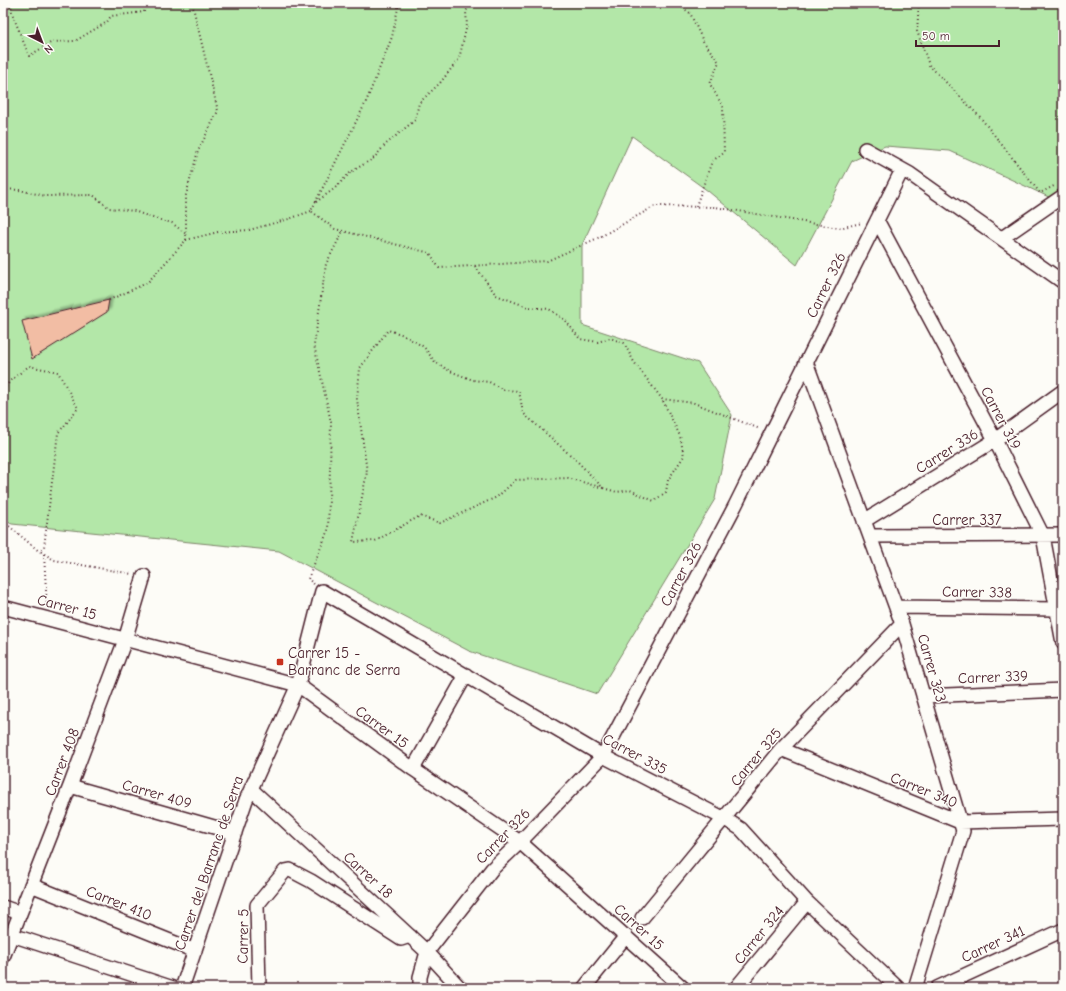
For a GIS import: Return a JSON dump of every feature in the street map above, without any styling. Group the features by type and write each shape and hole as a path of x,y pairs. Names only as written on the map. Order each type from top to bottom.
{"street":[{"path":"865,149 902,170 1002,238 1063,282"},
{"name":"Carrer 326","path":"427,952 492,869 603,756 734,506 902,170"},
{"path":"1002,238 1062,196"},
{"name":"Carrer 319","path":"876,220 995,440 1043,536 1063,643"},
{"name":"Carrer 323","path":"806,362 902,624 963,831 915,988"},
{"name":"Carrer 336","path":"864,521 995,440 1063,391"},
{"name":"Carrer 337","path":"870,536 1063,535"},
{"name":"Carrer 408","path":"3,957 125,640 144,576"},
{"name":"Carrer 335","path":"322,591 603,756 725,819 741,829 807,902 898,988"},
{"name":"Carrer del Barranc de Serra","path":"182,988 246,800 298,685 322,591"},
{"name":"Carrer 15","path":"3,607 298,685 413,769 520,842 683,988"},
{"name":"Carrer 338","path":"896,607 1057,609"},
{"name":"Carrer 325","path":"642,918 782,749 902,624"},
{"path":"413,769 466,675"},
{"name":"Carrer 339","path":"923,696 1063,690"},
{"name":"Carrer 340","path":"782,749 960,822 1063,819"},
{"name":"Carrer 409","path":"70,786 235,833"},
{"name":"Carrer 18","path":"251,789 427,952 460,988"},
{"name":"Carrer 5","path":"259,988 257,905 285,871 290,870 311,881 401,939 410,936"},
{"name":"Carrer 410","path":"31,885 195,951"},
{"name":"Carrer 324","path":"736,988 807,902"},
{"path":"3,908 20,913"},
{"name":"Carrer 341","path":"937,988 1063,930"},
{"path":"12,935 173,988"},
{"path":"584,988 626,936"},
{"path":"420,988 420,977 427,952"}],"path":[{"path":"11,3 12,13 29,56 52,42 75,41 107,22 111,16 144,12 145,3"},
{"path":"186,240 186,195 198,151 218,111 192,3"},
{"path":"110,300 147,283 186,240 218,232 249,230 289,219 311,211 366,102 392,37 399,3"},
{"path":"315,203 334,189 351,172 374,158 385,144 415,120 420,103 440,83 459,59 467,25 466,12 470,3"},
{"path":"676,3 690,13 703,41 719,62 710,84 723,107 724,153 712,161 695,207"},
{"path":"919,3 917,31 929,65 980,117 1040,193 1054,186 1062,196"},
{"path":"3,189 19,190 46,196 93,195 109,208 134,211 172,222 186,234"},
{"path":"311,211 335,229 430,253 439,268 547,261 600,237 655,206 715,207 839,228 876,220"},
{"path":"322,591 308,579 328,530 331,422 314,345 326,264 343,231"},
{"path":"474,266 496,296 528,307 549,309 565,320 580,339 598,342 610,338 624,343 634,362 662,399 680,436 684,456 668,480 666,492 654,501 630,490 617,492 603,488 568,478 516,480 497,497 440,523 420,516 375,541 353,542 367,472 357,400 360,368 388,330 401,334 424,347 435,362 450,371 473,380 489,382 504,390 519,391 523,413 576,460 603,488"},
{"path":"3,390 11,380 29,366 58,372 78,408 58,432 44,547 40,552"},
{"path":"662,399 694,403 771,433"},
{"path":"3,521 45,555 48,619"},
{"path":"40,552 54,560 144,576"}],"green space":[{"path":"3,3 1063,3 1063,201 1053,199 950,151 885,146 852,161 797,265 708,191 632,136 582,245 582,325 698,363 732,415 715,499 597,694 469,651 279,551 12,524 3,520"}],"building":[{"path":"109,300 107,312 32,359 22,321"}],"place":[{"name":"Carrer 15 - Barranc de Serra","path":"280,662"}]}
